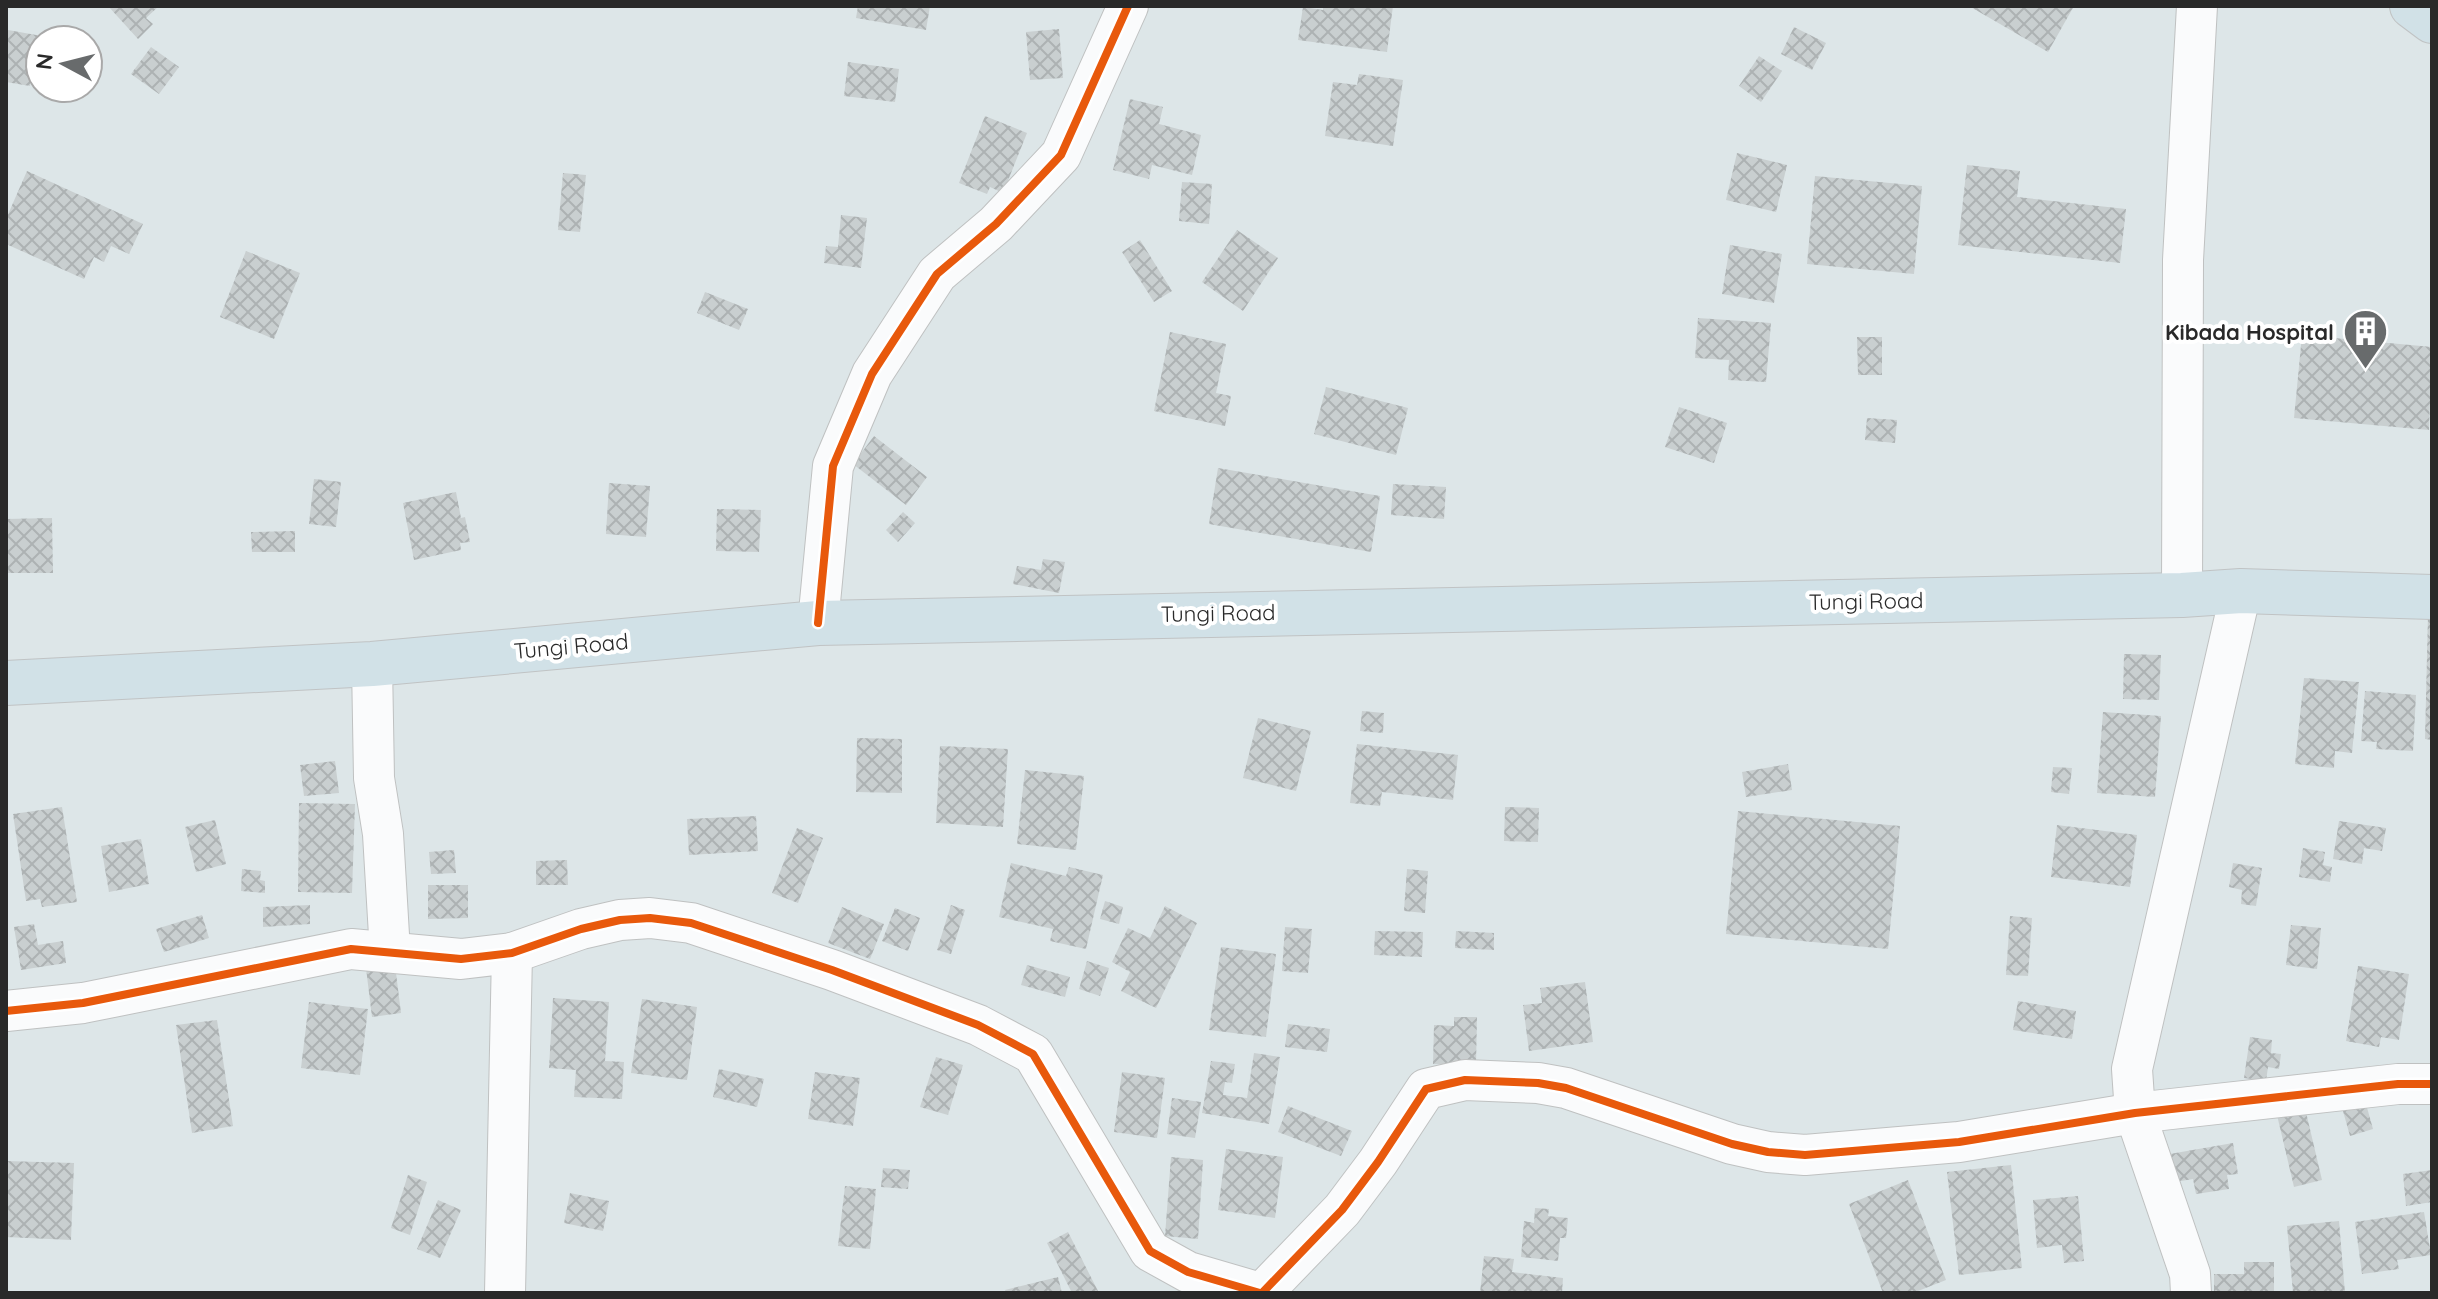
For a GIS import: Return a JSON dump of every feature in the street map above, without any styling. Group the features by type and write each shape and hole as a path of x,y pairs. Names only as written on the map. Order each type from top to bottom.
{"main road":[{"path":"2412,6 2432,21"},
{"name":"Tungi Road","path":"6,683 372,664 818,623 2182,595 2241,591 2432,597"}],"street":[{"path":"818,623 833,466 872,374 937,274 996,224 1061,155 1128,6"},
{"path":"2182,595 2183,260 2197,6"},
{"path":"2191,1293 2190,1274 2135,1113 2132,1069 2241,591"},
{"path":"372,664 374,778 383,834 390,952"},
{"path":"6,1011 83,1003 351,949 461,959 512,953 581,929 620,920 650,918 691,923 832,970 978,1025 1033,1054 1150,1251 1165,1293"},
{"path":"505,1293 512,953"},
{"path":"1150,1251 1188,1272 1261,1293 1342,1210 1426,1089 1465,1080 1538,1083 1566,1088 1732,1144 1768,1152 1805,1155 1959,1142 2135,1113 2398,1084 2432,1084"}],"building":[{"path":"108,6 159,6 146,18 153,24 138,39"},
{"path":"858,6 930,6 926,30 856,18"},
{"path":"1323,6 1393,6 1387,52 1298,40 1303,7 1323,10"},
{"path":"1969,6 2074,6 2048,52"},
{"path":"1794,27 1826,43 1812,70 1781,54"},
{"path":"1059,29 1063,78 1030,80 1026,32"},
{"path":"8,30 24,33 24,85 6,82"},
{"path":"151,47 179,67 159,94 131,74"},
{"path":"1759,56 1782,71 1761,102 1739,86"},
{"path":"848,62 899,69 895,102 844,96"},
{"path":"1359,74 1403,80 1393,146 1325,136 1333,82 1357,85"},
{"path":"1130,99 1163,107 1159,124 1201,135 1192,175 1152,165 1149,179 1113,170"},
{"path":"985,116 1027,133 1003,193 990,187 987,194 959,183"},
{"path":"1737,153 1787,165 1776,212 1726,200"},
{"path":"1967,165 2020,171 2017,197 2126,209 2120,263 1958,245"},
{"path":"27,171 143,224 129,254 111,246 104,262 94,257 84,279 6,244 6,219"},
{"path":"563,173 586,175 580,232 558,230"},
{"path":"1815,176 1922,186 1914,274 1807,264"},
{"path":"1182,182 1212,184 1209,224 1179,221"},
{"path":"841,215 867,218 861,268 824,263 826,246 838,247"},
{"path":"1237,230 1278,258 1243,311 1202,282"},
{"path":"1140,240 1172,291 1154,302 1122,252"},
{"path":"1730,245 1782,254 1774,303 1722,294"},
{"path":"246,251 300,273 274,339 220,317"},
{"path":"705,292 748,309 739,330 697,313"},
{"path":"1698,318 1771,323 1766,382 1728,380 1729,360 1695,358"},
{"path":"1170,332 1226,344 1216,393 1231,396 1225,426 1154,411"},
{"name":"Kibada Hospital","path":"2302,335 2432,347 2429,430 2294,418"},
{"path":"1857,337 1882,337 1882,375 1858,375"},
{"path":"1326,387 1408,408 1396,455 1314,434"},
{"path":"1679,407 1727,423 1714,463 1665,447"},
{"path":"1867,418 1897,420 1895,443 1865,440"},
{"path":"874,436 927,477 906,505 853,464"},
{"path":"1218,468 1380,496 1371,552 1209,524"},
{"path":"314,479 341,482 336,527 309,524"},
{"path":"609,483 650,486 646,537 606,534"},
{"path":"1393,484 1446,487 1444,519 1391,515"},
{"path":"456,492 470,542 460,543 461,550 414,560 403,503"},
{"path":"717,509 761,510 759,552 716,551"},
{"path":"903,512 915,523 898,542 886,530"},
{"path":"52,518 53,573 6,573 6,519"},
{"path":"295,531 295,552 252,552 251,532"},
{"path":"1043,559 1065,562 1059,593 1013,584 1017,566 1041,570"},
{"path":"2428,614 2432,614 2432,740 2425,739"},
{"path":"2124,654 2161,655 2159,700 2123,699"},
{"path":"2304,678 2359,682 2352,753 2335,751 2334,768 2295,764"},
{"path":"2365,691 2416,695 2413,751 2376,749 2377,742 2361,741"},
{"path":"1362,711 1384,713 1383,733 1360,731"},
{"path":"2103,712 2161,716 2155,797 2097,793"},
{"path":"1258,718 1311,731 1296,791 1243,778"},
{"path":"857,738 902,739 902,793 856,792"},
{"path":"1357,744 1458,755 1453,800 1382,792 1380,806 1350,803"},
{"path":"940,746 1008,749 1003,827 936,823"},
{"path":"335,761 339,793 304,796 300,765"},
{"path":"1788,764 1792,790 1746,797 1742,772"},
{"path":"2053,767 2072,768 2069,794 2051,792"},
{"path":"1025,770 1084,776 1076,850 1017,844"},
{"path":"299,803 355,804 352,893 298,892"},
{"path":"62,807 77,902 42,907 40,899 26,901 13,814"},
{"path":"1505,807 1539,808 1538,842 1504,841"},
{"path":"1738,811 1900,826 1888,949 1726,934"},
{"path":"756,816 758,851 689,855 687,819"},
{"path":"215,820 226,864 196,872 185,827"},
{"path":"2339,821 2386,828 2382,851 2364,848 2362,864 2333,859"},
{"path":"2057,825 2137,835 2130,887 2051,877"},
{"path":"797,828 823,838 798,903 772,893"},
{"path":"141,839 149,884 109,892 101,846"},
{"path":"2303,848 2325,852 2323,865 2332,867 2330,882 2299,877"},
{"path":"454,850 456,873 431,874 429,852"},
{"path":"567,860 568,885 536,885 536,861"},
{"path":"1011,863 1066,876 1069,867 1103,875 1086,949 1050,941 1053,929 999,917"},
{"path":"2233,863 2262,868 2256,906 2241,904 2242,890 2229,887"},
{"path":"242,869 261,871 260,880 265,881 265,893 241,891"},
{"path":"1407,869 1428,871 1425,913 1404,911"},
{"path":"428,885 468,885 468,918 428,919"},
{"path":"1105,901 1123,907 1119,924 1100,919"},
{"path":"310,905 310,924 263,927 263,907"},
{"path":"951,905 965,910 951,954 937,950"},
{"path":"1165,906 1197,923 1156,1008 1121,991 1130,972 1112,962 1128,928 1150,938"},
{"path":"842,907 884,924 870,959 828,943"},
{"path":"895,908 920,918 908,951 882,941"},
{"path":"202,915 209,938 164,952 156,929"},
{"path":"2010,916 2032,918 2028,976 2006,975"},
{"path":"34,924 38,945 63,941 66,963 21,970 14,927"},
{"path":"2291,925 2321,928 2317,969 2286,965"},
{"path":"1285,927 1312,929 1308,973 1282,971"},
{"path":"1375,931 1423,932 1422,957 1374,955"},
{"path":"1456,931 1494,933 1494,950 1455,948"},
{"path":"1221,947 1276,954 1266,1037 1209,1030"},
{"path":"1087,961 1109,968 1100,996 1079,989"},
{"path":"395,965 401,1013 372,1017 366,968"},
{"path":"1027,965 1070,977 1065,997 1021,985"},
{"path":"2358,966 2409,974 2399,1040 2381,1037 2379,1047 2346,1041"},
{"path":"1585,982 1593,1042 1529,1051 1523,1005 1542,1003 1540,988"},
{"path":"553,998 609,1002 605,1061 624,1062 622,1099 574,1097 576,1070 549,1068"},
{"path":"642,999 697,1007 687,1080 631,1073"},
{"path":"2018,1001 2076,1011 2072,1039 2013,1030"},
{"path":"309,1002 368,1009 360,1075 301,1068"},
{"path":"1454,1017 1477,1017 1476,1065 1433,1064 1434,1025 1454,1026"},
{"path":"217,1020 233,1126 192,1133 176,1025"},
{"path":"1288,1024 1330,1029 1327,1052 1285,1047"},
{"path":"2250,1037 2272,1040 2271,1053 2281,1054 2279,1069 2268,1067 2266,1081 2244,1078"},
{"path":"1254,1053 1280,1057 1269,1124 1202,1113 1211,1061 1235,1064 1232,1083 1225,1082 1223,1095 1247,1098"},
{"path":"936,1057 963,1065 948,1115 920,1107"},
{"path":"719,1069 764,1079 757,1107 713,1097"},
{"path":"815,1072 860,1078 853,1126 808,1119"},
{"path":"1122,1072 1165,1078 1157,1138 1114,1132"},
{"path":"2364,1097 2373,1129 2350,1136 2341,1104"},
{"path":"1172,1098 1201,1102 1195,1138 1167,1134"},
{"path":"1288,1106 1352,1131 1341,1156 1278,1132"},
{"path":"2305,1108 2322,1180 2294,1187 2277,1115"},
{"path":"2233,1143 2238,1174 2227,1175 2229,1189 2196,1194 2193,1179 2169,1183 2164,1155"},
{"path":"1226,1149 1283,1157 1275,1218 1218,1210"},
{"path":"1171,1157 1203,1160 1198,1239 1165,1236"},
{"path":"6,1161 74,1163 71,1240 6,1237"},
{"path":"2011,1165 2022,1268 1959,1275 1947,1172"},
{"path":"883,1168 910,1170 908,1189 881,1187"},
{"path":"2432,1170 2432,1202 2406,1206 2403,1174"},
{"path":"408,1175 427,1182 410,1235 391,1228"},
{"path":"1908,1180 1946,1280 1913,1293 1883,1293 1849,1204"},
{"path":"845,1186 876,1189 870,1249 838,1246"},
{"path":"570,1193 609,1201 603,1231 564,1223"},
{"path":"2078,1196 2084,1261 2064,1263 2062,1245 2037,1248 2033,1200"},
{"path":"438,1200 461,1210 440,1258 417,1249"},
{"path":"1535,1208 1549,1209 1548,1216 1568,1218 1566,1238 1560,1238 1558,1261 1521,1257 1524,1221 1534,1223"},
{"path":"2424,1212 2431,1255 2397,1260 2399,1269 2362,1274 2355,1222"},
{"path":"2339,1221 2345,1293 2293,1293 2287,1226"},
{"path":"1068,1232 1099,1293 1072,1293 1047,1243"},
{"path":"1484,1256 1514,1259 1512,1272 1563,1278 1562,1293 1480,1293"},
{"path":"2244,1262 2274,1262 2274,1293 2214,1293 2214,1274 2244,1274"},
{"path":"1058,1277 1062,1293 1006,1293 1005,1290"}],"cycle path":[{"path":"818,623 833,466 872,374 937,274 996,224 1061,155 1128,6"},
{"path":"6,1011 83,1003 351,949 461,959 512,953 581,929 620,920 650,918 691,923 832,970 978,1025 1033,1054 1150,1251 1188,1272 1260,1293"},
{"path":"1262,1293 1342,1210 1426,1089 1465,1080 1538,1083 1566,1088 1732,1144 1768,1152 1805,1155 1959,1142 2135,1113 2398,1084 2432,1084"}],"place":[{"name":"Kibada Hospital","path":"2365,371"}]}
